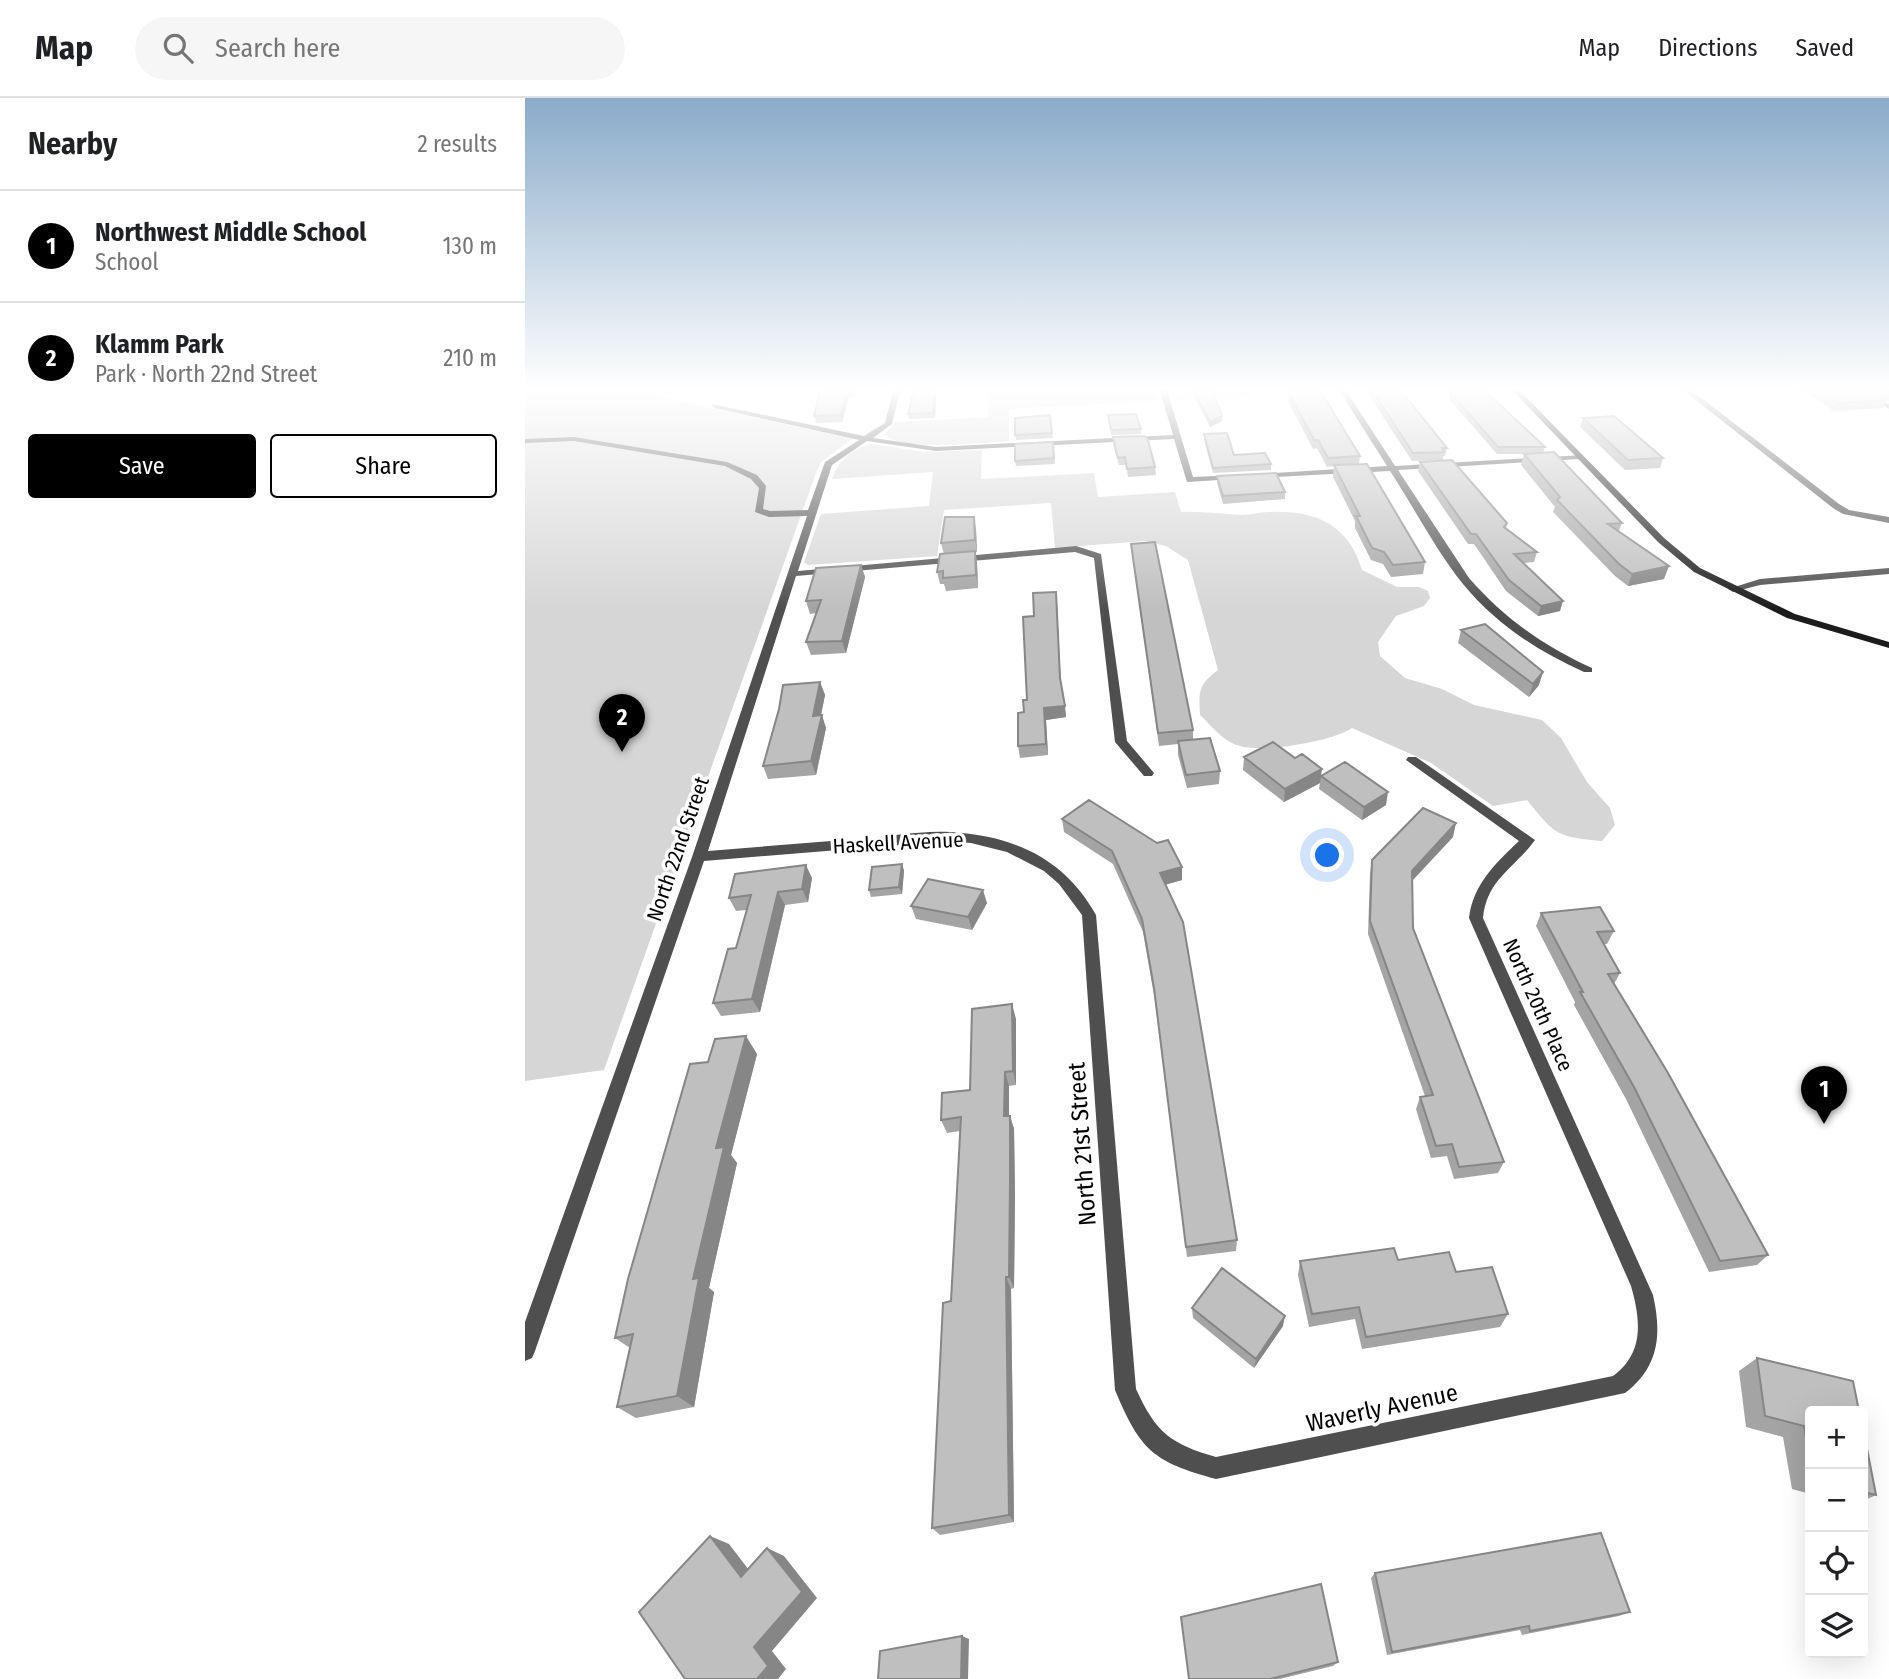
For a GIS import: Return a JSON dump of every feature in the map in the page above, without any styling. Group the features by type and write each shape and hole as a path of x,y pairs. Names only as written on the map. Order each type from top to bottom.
{"main road":[{"path":"1583,461 1679,556 1733,589 1791,616 1889,645"}],"street":[{"path":"707,461 727,464 754,477 763,488 758,510 769,514 813,513"},
{"name":"North 22nd Street","path":"525,1351 531,1317 699,857 828,464 833,461"},
{"path":"1183,461 1190,480 1514,461"},
{"path":"1386,461 1465,580 1486,606 1522,636 1551,654 1588,670"},
{"path":"1777,461 1846,512 1889,520"},
{"path":"791,574 1076,549 1091,552 1098,556 1099,561 1121,742 1148,773"},
{"path":"1733,589 1760,582 1889,571"},
{"name":"North 20th Place","path":"1412,760 1528,840 1487,883 1476,904 1476,918 1640,1285 1648,1306 1647,1329"},
{"name":"Haskell Avenue","path":"699,857 949,836 987,839 1015,849 1043,864 1070,883 1080,896"},
{"name":"North 21st Street","path":"1080,896 1089,915 1126,1390"},
{"name":"Waverly Avenue","path":"1126,1390 1142,1429 1174,1457 1216,1468 1618,1386 1636,1370 1647,1329"}],"shaded area":[{"path":"525,461 823,461 817,470 604,1070 525,1081"},
{"path":"843,461 982,461 981,479 1094,473 1098,497 1175,492 1181,512 1241,515 1285,512 1315,517 1338,530 1348,541 1362,570 1397,587 1419,587 1428,591 1430,598 1424,606 1396,616 1378,642 1380,656 1405,678 1442,689 1474,705 1542,720 1561,738 1587,782 1610,808 1615,825 1602,841 1566,835 1544,821 1527,800 1493,806 1431,763 1352,728 1328,738 1293,745 1259,748 1234,744 1220,735 1200,715 1201,689 1218,670 1188,560 1166,546 1145,541 1055,548 1051,503 944,510 937,556 808,565 804,562 821,514 929,506 933,472 832,479"}],"building":[{"path":"1126,461 1153,461 1155,467 1127,469"},
{"path":"1211,461 1269,461 1271,464 1213,468"},
{"path":"1453,461 1507,523 1504,527 1537,552 1514,554 1563,601 1541,606 1509,580 1476,534 1471,534 1420,462"},
{"path":"1530,461 1562,461 1622,523 1608,524 1669,566 1632,574 1557,500 1560,497"},
{"path":"1367,464 1425,562 1393,565 1384,552 1372,548 1356,516 1360,516 1334,465"},
{"path":"1276,473 1285,492 1223,496 1217,476"},
{"path":"945,517 974,517 975,540 941,543"},
{"path":"1155,542 1193,730 1158,733 1131,544"},
{"path":"975,551 976,575 943,578 943,571 937,572 940,554"},
{"path":"861,565 842,641 806,642 821,600 806,601 816,568"},
{"path":"1056,592 1060,678 1065,706 1044,708 1046,744 1018,746 1018,713 1024,712 1023,700 1027,700 1023,617 1034,616 1033,593"},
{"path":"1485,624 1543,672 1533,684 1461,630"},
{"path":"820,682 813,716 822,715 811,761 763,766 783,685"},
{"path":"1210,738 1220,771 1186,775 1178,741"},
{"path":"1273,742 1295,758 1302,754 1322,769 1285,789 1244,757"},
{"path":"1345,762 1388,792 1364,807 1321,776"},
{"path":"1089,800 1157,843 1168,840 1182,867 1160,873 1183,922 1237,1240 1186,1247 1154,988 1142,919 1112,851 1062,819"},
{"path":"1423,808 1456,823 1412,871 1413,928 1504,1162 1459,1167 1452,1144 1436,1146 1420,1097 1433,1095 1370,921 1372,860"},
{"path":"902,864 899,887 869,890 872,867"},
{"path":"806,865 802,889 778,892 752,999 713,1003 728,949 736,948 751,895 729,898 735,874"},
{"path":"928,879 983,890 968,917 911,906"},
{"path":"1600,907 1614,931 1597,932 1620,973 1608,974 1668,1073 1768,1255 1720,1261 1634,1087 1580,992 1583,992 1541,913"},
{"path":"1012,1004 1013,1071 1005,1072 1004,1116 1010,1116 1009,1277 1006,1277 1009,1515 932,1528 943,1303 951,1301 961,1117 941,1120 942,1093 970,1090 972,1009"},
{"path":"746,1036 716,1148 724,1147 693,1279 699,1278 677,1396 617,1407 633,1334 615,1338 628,1279 690,1064 708,1062 715,1039"},
{"path":"1394,1248 1398,1260 1449,1252 1456,1272 1492,1267 1508,1314 1366,1337 1359,1307 1312,1314 1300,1261"},
{"path":"1222,1268 1285,1316 1256,1359 1192,1308"},
{"path":"1757,1358 1853,1381 1858,1406 1805,1406 1805,1432 1804,1426 1765,1416"},
{"path":"1868,1454 1876,1495 1868,1493"},
{"path":"1601,1533 1630,1612 1530,1631 1529,1626 1392,1652 1375,1573"},
{"path":"710,1536 741,1577 767,1548 802,1592 754,1647 768,1666 757,1679 685,1679 639,1612"},
{"path":"1321,1584 1338,1662 1270,1679 1189,1679 1181,1617"},
{"path":"962,1636 961,1679 878,1679 880,1651"}],"place":[{"name":"Klamm Park","path":"622,752"},
{"name":"Northwest Middle School","path":"1824,1124"}]}
